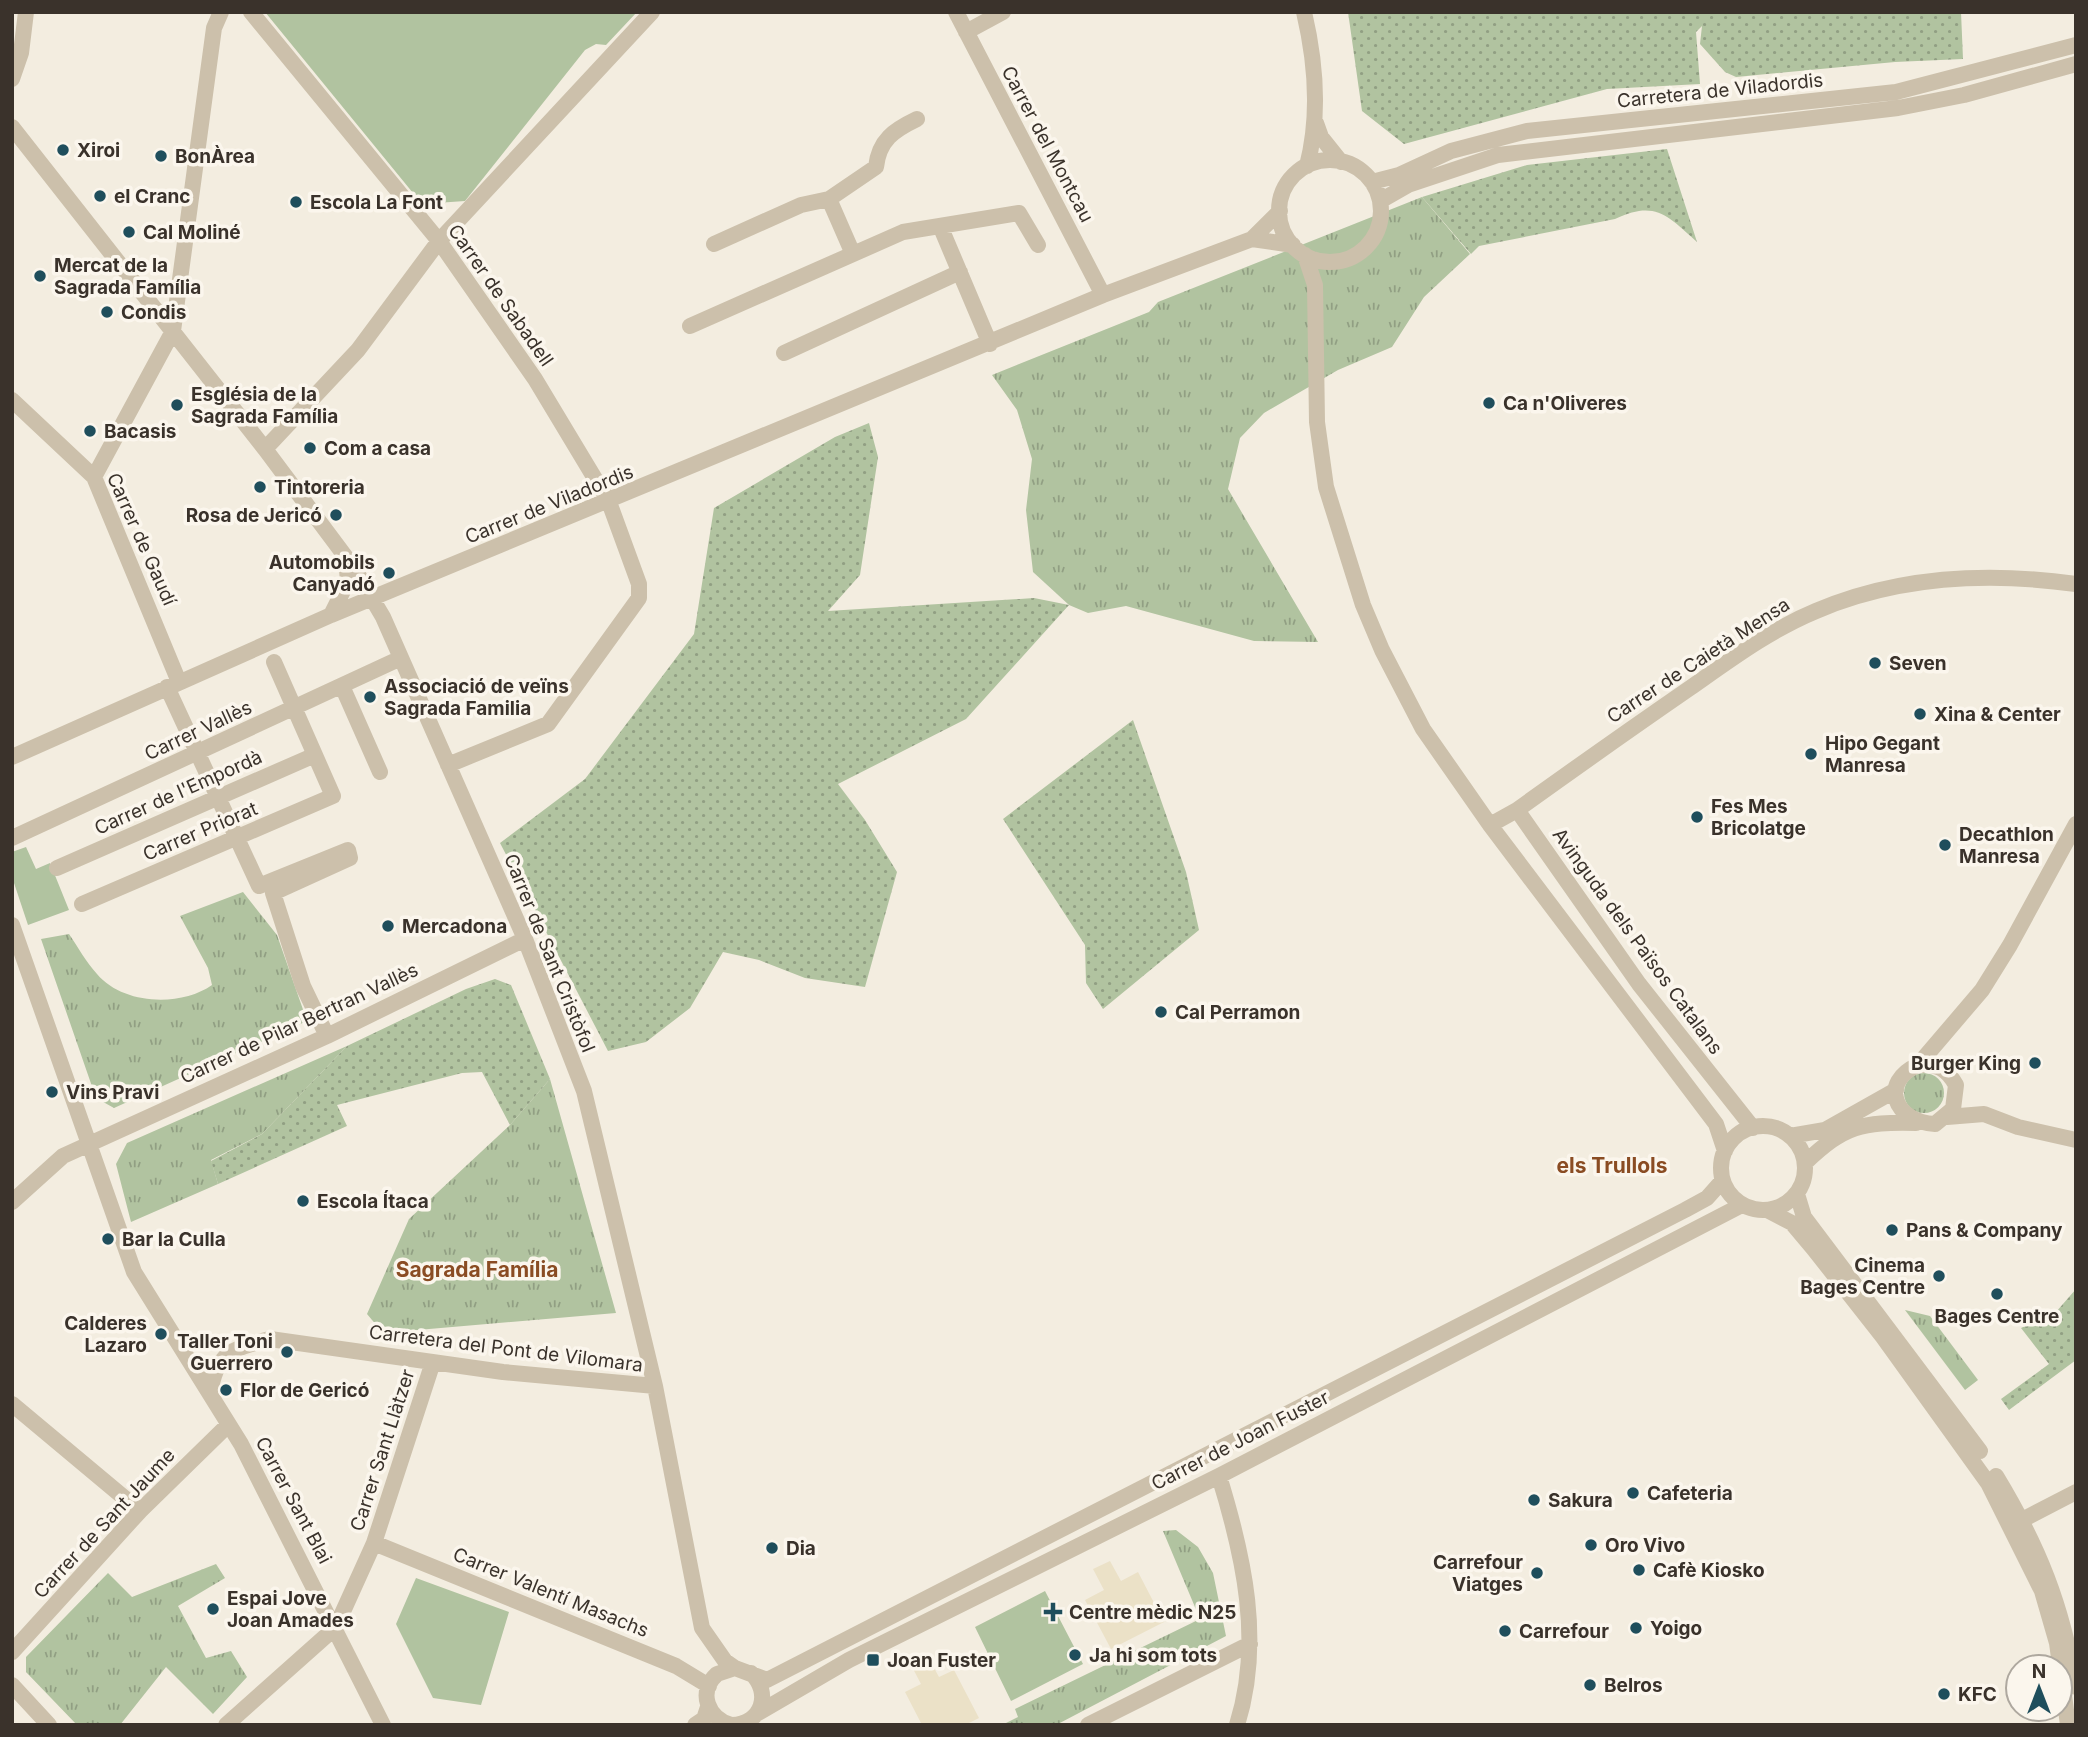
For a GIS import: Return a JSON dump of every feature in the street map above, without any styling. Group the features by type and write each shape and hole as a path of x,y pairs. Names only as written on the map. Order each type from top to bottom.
{"street":[{"path":"12,79 21,53 26,12"},
{"path":"94,477 173,331 214,28 221,12"},
{"name":"Carrer de Sabadell","path":"251,12 439,241 535,379 609,502 639,584 639,598 548,724 448,765"},
{"path":"265,449 358,349 439,241 652,12"},
{"name":"Carrer del Montcau","path":"956,12 1103,295"},
{"path":"966,32 1003,12"},
{"path":"1304,12 1311,40 1316,123 1307,166"},
{"name":"Carretera de Viladordis","path":"1372,181 1399,175 1451,150 1527,131 1896,92 2076,45"},
{"name":"Carretera de Viladordis","path":"1380,201 1408,185 1498,155 1898,108 1964,95 2076,64"},
{"path":"714,244 801,205 829,199 876,167 878,153 893,130 917,119"},
{"path":"1316,123 1321,137 1341,162"},
{"name":"Carrer de Sant Cristòfol","path":"12,127 265,449 373,599 525,939 584,1091 655,1386"},
{"path":"1315,285 1324,270 1334,261 1353,256 1369,244 1379,227 1380,201 1372,181 1358,169 1341,162 1327,161 1307,166 1287,185 1280,211 1283,229 1299,250 1315,285 1317,422 1326,487 1363,605 1423,729 1504,844 1716,1124 1725,1151"},
{"path":"829,199 853,254"},
{"path":"1103,295 1252,239 1280,211"},
{"path":"690,326 903,232 941,228 1018,212 1038,245"},
{"path":"941,228 990,344"},
{"path":"1252,239 1334,261"},
{"path":"784,353 960,272"},
{"name":"Carrer de Viladordis","path":"12,757 331,615 1103,295"},
{"name":"Carrer de Gaudí","path":"12,400 94,477 131,559 198,754 259,886 348,850 350,858 273,892 303,986 327,1036"},
{"path":"331,615 348,581 346,558"},
{"name":"Carrer de Caietà Mensa","path":"1490,825 1517,810 1729,661 1788,624 1817,610 1865,594 1930,582 1993,577 2076,584"},
{"name":"Carrer Vallès","path":"12,838 401,658"},
{"path":"274,662 315,755"},
{"path":"342,686 380,772"},
{"name":"Carrer Priorat","path":"82,904 333,796 315,755"},
{"name":"Carrer de l'Empordà","path":"57,868 315,755"},
{"name":"Avinguda dels Països Catalans","path":"1517,810 1639,984 1747,1130"},
{"path":"1916,1123 1903,1114 1897,1103 1896,1090 1905,1073 1918,1065 1982,990 2016,935 2076,824"},
{"path":"12,925 18,958 89,1143"},
{"name":"Carrer de Pilar Bertran Vallès","path":"12,1202 63,1156 327,1036 525,939"},
{"path":"1918,1065 1929,1063 1942,1068 1956,1085 1956,1101 1947,1117"},
{"path":"1790,1136 1825,1130 1896,1090"},
{"path":"1805,1163 1829,1140 1850,1128 1883,1122 1935,1124 1947,1117 1984,1114 2018,1127 2076,1140"},
{"path":"1716,1124 1747,1130 1773,1128 1790,1136 1800,1148 1805,1163 1804,1179 1797,1194 1784,1205 1767,1210"},
{"path":"1747,1130 1725,1151 1721,1166 1728,1192 1742,1205 1767,1210 1792,1223 1883,1337 1988,1483 2042,1591 2056,1643 2068,1725"},
{"name":"Carrer Sant Blai","path":"89,1143 131,1266 242,1444 383,1725"},
{"name":"Carrer de Joan Fuster","path":"743,1671 767,1680 1685,1210 1707,1198 1723,1180"},
{"path":"1797,1194 1804,1217 1962,1425 2022,1520 2062,1617 2076,1687"},
{"name":"Carrer de Joan Fuster","path":"743,1722 849,1660 1219,1476 1742,1205"},
{"name":"Carretera del Pont de Vilomara","path":"210,1394 213,1374 220,1360 239,1347 270,1339 433,1362 655,1386 702,1628 725,1661 743,1671"},
{"name":"Carrer Sant Llàtzer","path":"336,1627 374,1544 433,1362"},
{"path":"12,1404 140,1511"},
{"name":"Carrer de Sant Jaume","path":"12,1652 140,1511 228,1425"},
{"path":"1219,1476 1244,1571 1250,1644 1246,1690 1237,1725"},
{"path":"2022,1520 2076,1492"},
{"name":"Carrer Valentí Masachs","path":"374,1544 676,1666 709,1686"},
{"path":"226,1725 336,1627"},
{"path":"1088,1725 1250,1644"},
{"path":"695,1725 713,1716 743,1722 763,1696 758,1680 743,1671 718,1674 709,1686 713,1716"},
{"path":"12,1685 49,1725"}],"green space":[{"path":"265,12 637,12 606,45 596,44 585,50 465,201 422,204"},
{"path":"1348,12 1961,12 1963,59 1895,62 1736,77 1725,72 1700,44 1702,26 1696,32 1700,84 1607,89 1404,144 1362,111"},
{"path":"1667,149 1697,242 1660,213 1640,211 1615,219 1479,246 1471,254 1422,197 1527,165"},
{"path":"1422,197 1470,254 1424,297 1392,347 1338,370 1264,413 1240,438 1228,489 1318,642 1254,641 1126,606 1088,613 1069,605 1033,572 1026,510 1032,459 1017,410 992,375 1149,312 1158,302"},
{"path":"869,423 878,457 860,575 828,611 1034,598 1069,605 966,719 838,784 865,820 897,872 865,987 805,978 759,960 723,952 690,1008 646,1042 608,1051 500,843 585,779 694,634 714,508 835,437"},
{"path":"1133,720 1186,872 1199,930 1103,1009 1086,983 1085,945 1003,819"},
{"path":"26,847 36,869 50,863 69,910 28,925 12,877 12,852"},
{"path":"243,892 277,935 307,1021 114,1108 96,1098 41,939 69,934 97,974 122,992 153,999 185,997 212,985 208,968 180,916"},
{"path":"495,979 511,985 550,1079 510,1125 482,1072 462,1073 337,1105 347,1126 218,1184 211,1161 262,1134 347,1046 466,989"},
{"path":"347,1046 262,1134 211,1160 218,1184 131,1222 116,1164 127,1143"},
{"path":"1924,1073 1932,1074 1938,1079 1943,1085 1943,1101 1938,1107 1932,1112 1924,1113 1916,1112 1910,1107 1905,1101 1904,1093 1905,1085 1910,1079 1916,1074"},
{"path":"550,1079 616,1313 383,1333 367,1314 409,1219 510,1125"},
{"path":"2076,1289 2076,1360 2009,1410 2001,1399 2049,1364 2021,1328 2056,1312"},
{"path":"1905,1310 1930,1316 1978,1380 1965,1390"},
{"path":"1176,1530 1198,1547 1213,1573 1226,1636 1056,1725 1002,1725 1018,1717 1015,1709 1200,1619 1163,1531"},
{"path":"216,1564 225,1578 178,1606 206,1658 231,1651 247,1677 213,1714 166,1667 120,1725 77,1725 26,1672 26,1657 108,1573 132,1597"},
{"path":"416,1578 509,1612 481,1705 433,1698 396,1624"},
{"path":"1045,1591 1083,1664 1011,1701 975,1627"}],"shaded area":[{"path":"1110,1561 1121,1581 1138,1572 1164,1622 1111,1649 1085,1600 1104,1590 1093,1569"},
{"path":"927,1655 939,1677 954,1670 979,1718 965,1725 922,1725 905,1692 921,1684 910,1663"}],"place":[{"name":"Xiroi","path":"63,150"},
{"name":"BonÀrea","path":"161,156"},
{"name":"el Cranc","path":"100,196"},
{"name":"Escola La Font","path":"296,202"},
{"name":"Cal Moliné","path":"129,232"},
{"name":"Mercat de la Sagrada Família","path":"40,276"},
{"name":"Condis","path":"107,312"},
{"name":"Ca n'Oliveres","path":"1489,403"},
{"name":"Església de la Sagrada Família","path":"177,405"},
{"name":"Bacasis","path":"90,431"},
{"name":"Com a casa","path":"310,448"},
{"name":"Tintoreria","path":"260,487"},
{"name":"Rosa de Jericó","path":"336,515"},
{"name":"Automobils Canyadó","path":"389,573"},
{"name":"Seven","path":"1875,663"},
{"name":"Associació de veïns Sagrada Familia","path":"370,697"},
{"name":"Xina & Center","path":"1920,714"},
{"name":"Hipo Gegant Manresa","path":"1811,754"},
{"name":"Fes Mes Bricolatge","path":"1697,817"},
{"name":"Decathlon Manresa","path":"1945,845"},
{"name":"Mercadona","path":"388,926"},
{"name":"Cal Perramon","path":"1161,1012"},
{"name":"Burger King","path":"2035,1063"},
{"name":"Vins Pravi","path":"52,1092"},
{"name":"Escola Ítaca","path":"303,1201"},
{"name":"Pans & Company","path":"1892,1230"},
{"name":"Bar la Culla","path":"108,1239"},
{"name":"Cinema Bages Centre","path":"1939,1276"},
{"name":"Bages Centre","path":"1997,1294"},
{"name":"Calderes Lazaro","path":"161,1334"},
{"name":"Taller Toni Guerrero","path":"287,1352"},
{"name":"Flor de Gericó","path":"226,1390"},
{"name":"Cafeteria","path":"1633,1493"},
{"name":"Sakura","path":"1534,1500"},
{"name":"Oro Vivo","path":"1591,1545"},
{"name":"Dia","path":"772,1548"},
{"name":"Cafè Kiosko","path":"1639,1570"},
{"name":"Carrefour Viatges","path":"1537,1573"},
{"name":"Espai Jove Joan Amades","path":"213,1609"},
{"name":"Centre mèdic N25","path":"1053,1612"},
{"name":"Yoigo","path":"1636,1628"},
{"name":"Carrefour","path":"1505,1631"},
{"name":"Ja hi som tots","path":"1075,1655"},
{"name":"Joan Fuster","path":"873,1660"},
{"name":"Belros","path":"1590,1685"},
{"name":"KFC","path":"1944,1694"}],"district":[{"name":"els Trullols","path":"1612,1166"},
{"name":"Sagrada Família","path":"477,1270"}]}
